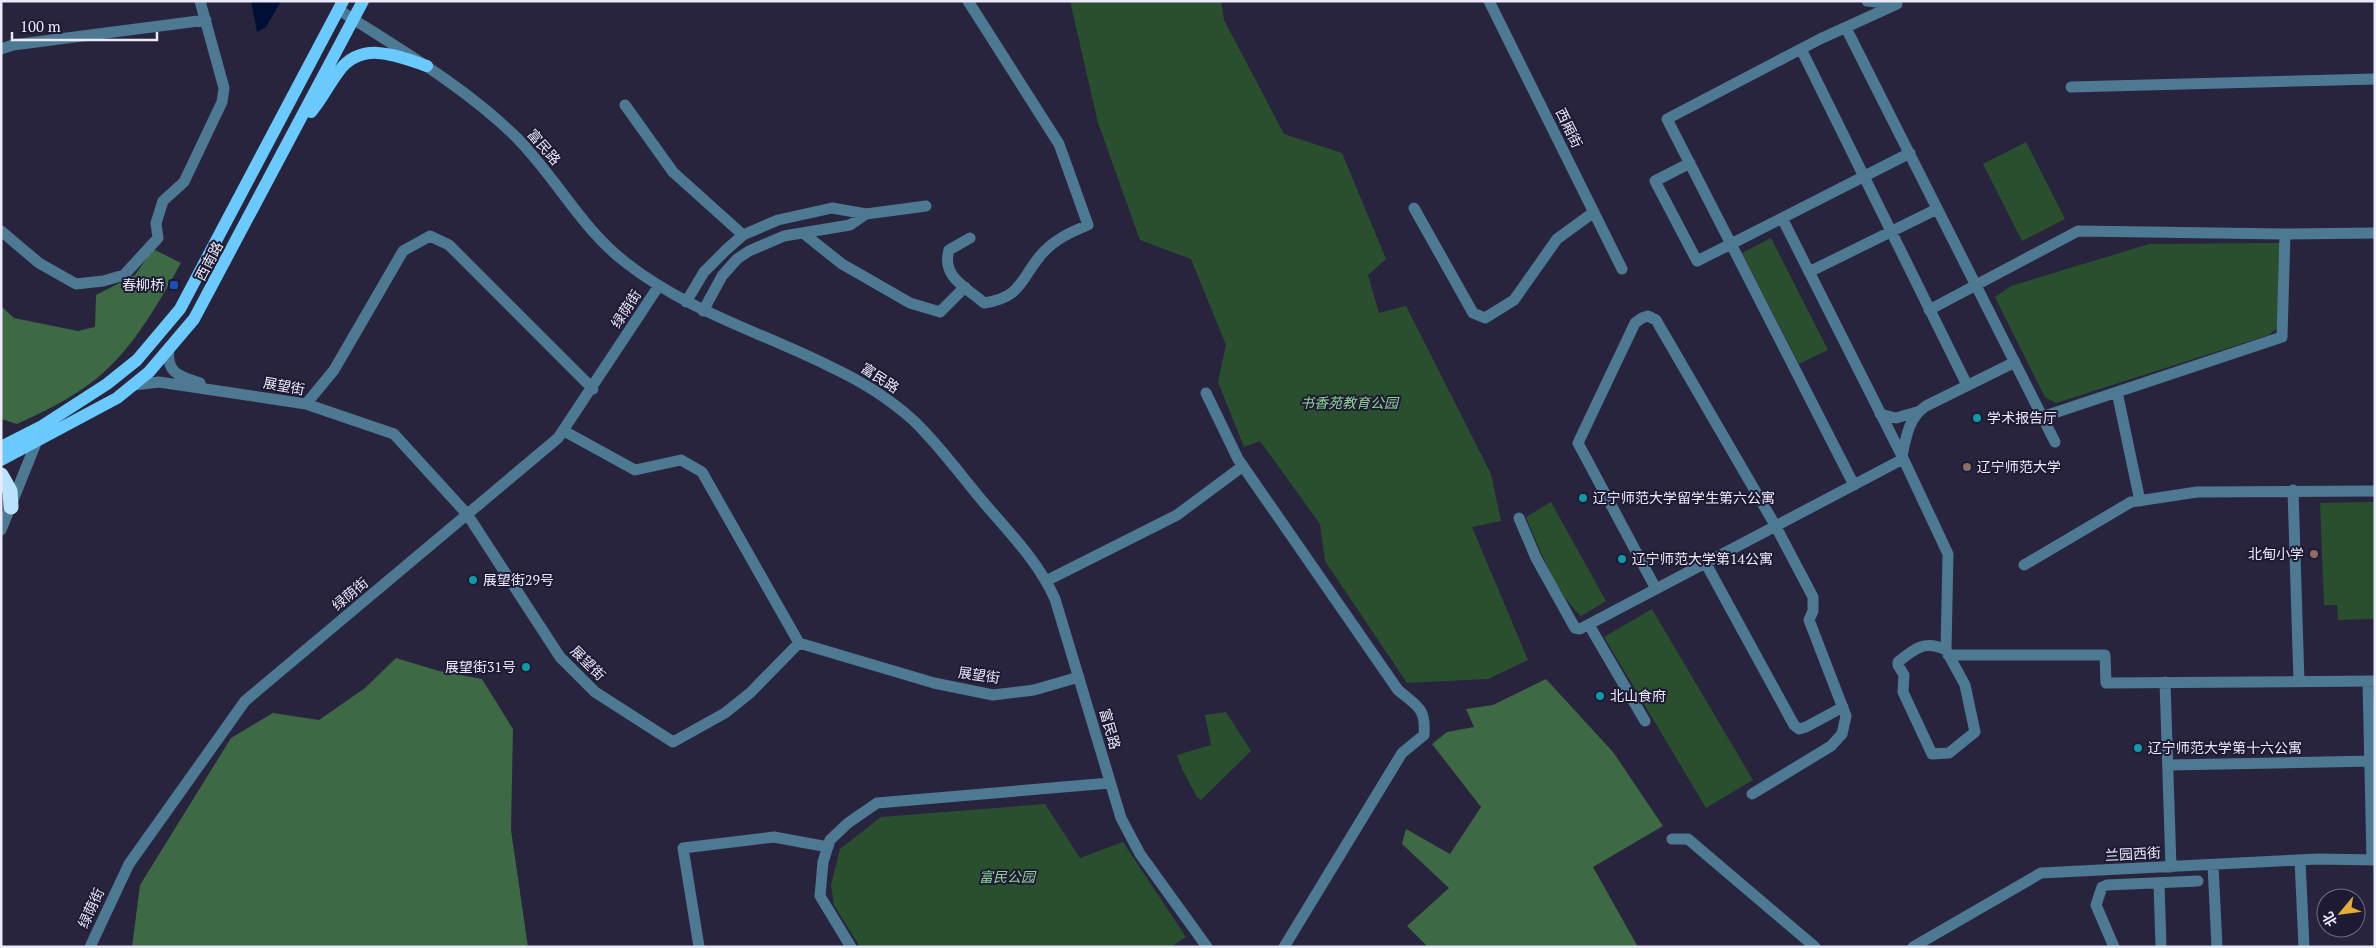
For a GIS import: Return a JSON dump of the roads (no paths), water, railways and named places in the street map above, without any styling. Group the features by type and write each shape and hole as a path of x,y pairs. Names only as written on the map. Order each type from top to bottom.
{"highway":[{"path":"1,475 10,491 10,507"}],"main road":[{"name":"西南路","path":"1,460 36,443 117,398 149,372 194,319 363,1"},
{"name":"西南路","path":"1,447 42,426 107,384 137,360 180,309 341,6"},
{"path":"294,131 320,102 340,69 357,56 377,51 427,66"}],"street":[{"path":"1,231 39,263 76,284 103,282 124,275 158,238 156,223 162,201 184,182 222,102 224,88 200,1"},
{"path":"968,1 1059,144 1088,225 1064,235 1041,254 1015,292 1001,300 984,303 949,272 946,261 949,250 970,238"},
{"name":"西厢街","path":"1490,1 1622,269"},
{"path":"1868,1 1900,3"},
{"path":"1854,484 1667,119 1801,48 1900,3"},
{"name":"富民路","path":"341,6 353,20 427,66 516,138 605,243 622,260 658,287 703,311 829,365 892,403 915,422 1024,548 1046,581 1055,599 1110,784 1122,818 1140,854 1207,947"},
{"path":"1,49 13,45 206,20"},
{"path":"1846,28 2055,442"},
{"path":"1801,48 1890,232 1968,385"},
{"path":"2071,87 2375,79"},
{"path":"625,105 674,172 743,235"},
{"path":"1690,163 1655,181 1697,261 1910,153"},
{"path":"686,302 704,272 727,249 743,235 778,220 832,208 866,214 926,206"},
{"path":"1414,208 1473,313 1485,318 1514,300 1558,239 1594,212"},
{"path":"1809,272 1937,209"},
{"path":"703,311 722,276 737,259 750,251 784,236 850,225 866,214"},
{"path":"1782,218 1902,457 1948,554 1947,652 1965,685 1975,732 1949,753 1932,754 1903,692 1904,675 1898,666 1898,662 1926,644 1934,644 1947,652 2105,655 2106,683 2371,681 2373,860"},
{"path":"1930,310 2078,232 2375,233"},
{"path":"803,233 842,264 910,303 940,312 965,287"},
{"path":"2042,417 2282,337 2285,234"},
{"path":"306,404 334,370 403,251 430,236 449,245 592,389"},
{"name":"绿荫街","path":"90,947 129,864 245,701 558,438 658,287"},
{"path":"1656,589 1578,443 1635,323 1648,316 1656,320 1775,525 1813,597 1813,611 1809,620 1846,716 1842,734 1831,746 1752,794"},
{"path":"169,349 168,361 171,369 194,381 228,392"},
{"path":"1880,414 1896,418 1917,412 2015,362"},
{"name":"展望街","path":"134,385 159,382 306,404 394,434 468,514 560,657 595,692 673,742 726,713 750,693 799,643 934,683 993,695 1034,690 1079,677"},
{"path":"2117,392 2140,501"},
{"path":"1206,393 1243,466 1398,690 1419,708 1425,719 1424,735 1402,753 1285,946"},
{"path":"1902,457 1906,434 1917,412"},
{"path":"564,431 635,470 681,460 702,472 799,643"},
{"path":"1,530 34,452 36,443"},
{"path":"1519,518 1536,558 1575,628 1580,629 1902,457"},
{"path":"1046,581 1177,515 1243,466"},
{"path":"2293,490 2299,682"},
{"path":"2024,565 2132,502 2197,492 2375,491"},
{"path":"1705,562 1794,725 1799,729 1806,727 1843,707"},
{"path":"1589,625 1645,721"},
{"path":"2165,682 2170,867"},
{"path":"2168,765 2372,762"},
{"path":"851,947 820,896 823,862 830,840 848,823 877,803 1110,784"},
{"path":"699,947 683,848 774,837 828,846"},
{"path":"1672,840 1688,839 1815,947"},
{"path":"2300,860 2304,947"},
{"name":"兰园西街","path":"1913,947 2041,874 2300,860 2373,860"},
{"path":"2213,865 2218,947"},
{"path":"2114,947 2096,905 2102,887 2198,881"},
{"path":"2159,883 2161,947"}],"water":[{"path":"251,1 281,1 266,27 257,32"}],"place":[{"name":"春柳桥","path":"174,285"},
{"name":"学术报告厅","path":"1977,418"},
{"name":"辽宁师范大学","path":"1967,467"},
{"name":"辽宁师范大学留学生第六公寓","path":"1583,498"},
{"name":"北甸小学","path":"2314,554"},
{"name":"辽宁师范大学第14公寓","path":"1622,559"},
{"name":"展望街29号","path":"473,580"},
{"name":"展望街31号","path":"526,667"},
{"name":"北山食府","path":"1600,696"},
{"name":"辽宁师范大学第十六公寓","path":"2138,748"}],"park label":[{"name":"书香苑教育公园","path":"1349,403"},
{"name":"富民公园","path":"1007,877"}]}
